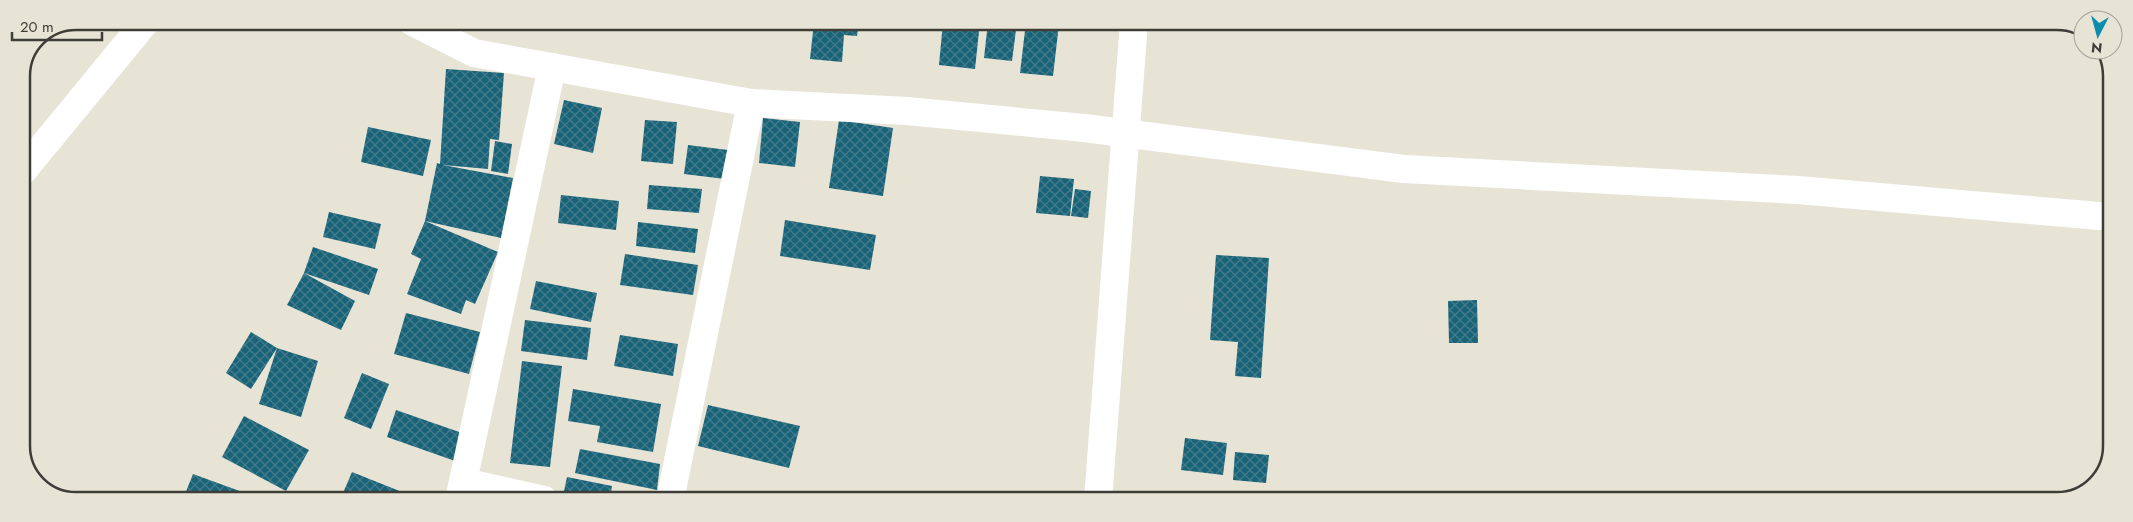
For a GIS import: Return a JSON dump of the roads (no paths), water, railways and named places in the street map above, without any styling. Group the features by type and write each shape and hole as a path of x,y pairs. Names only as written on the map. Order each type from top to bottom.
{"street":[{"path":"30,162 139,30"},
{"path":"428,30 474,53 751,102 908,110 1125,133 1404,169 1798,190 2103,216"},
{"path":"1099,492 1133,30"},
{"path":"462,491 552,67"},
{"path":"672,492 751,102"}]}
